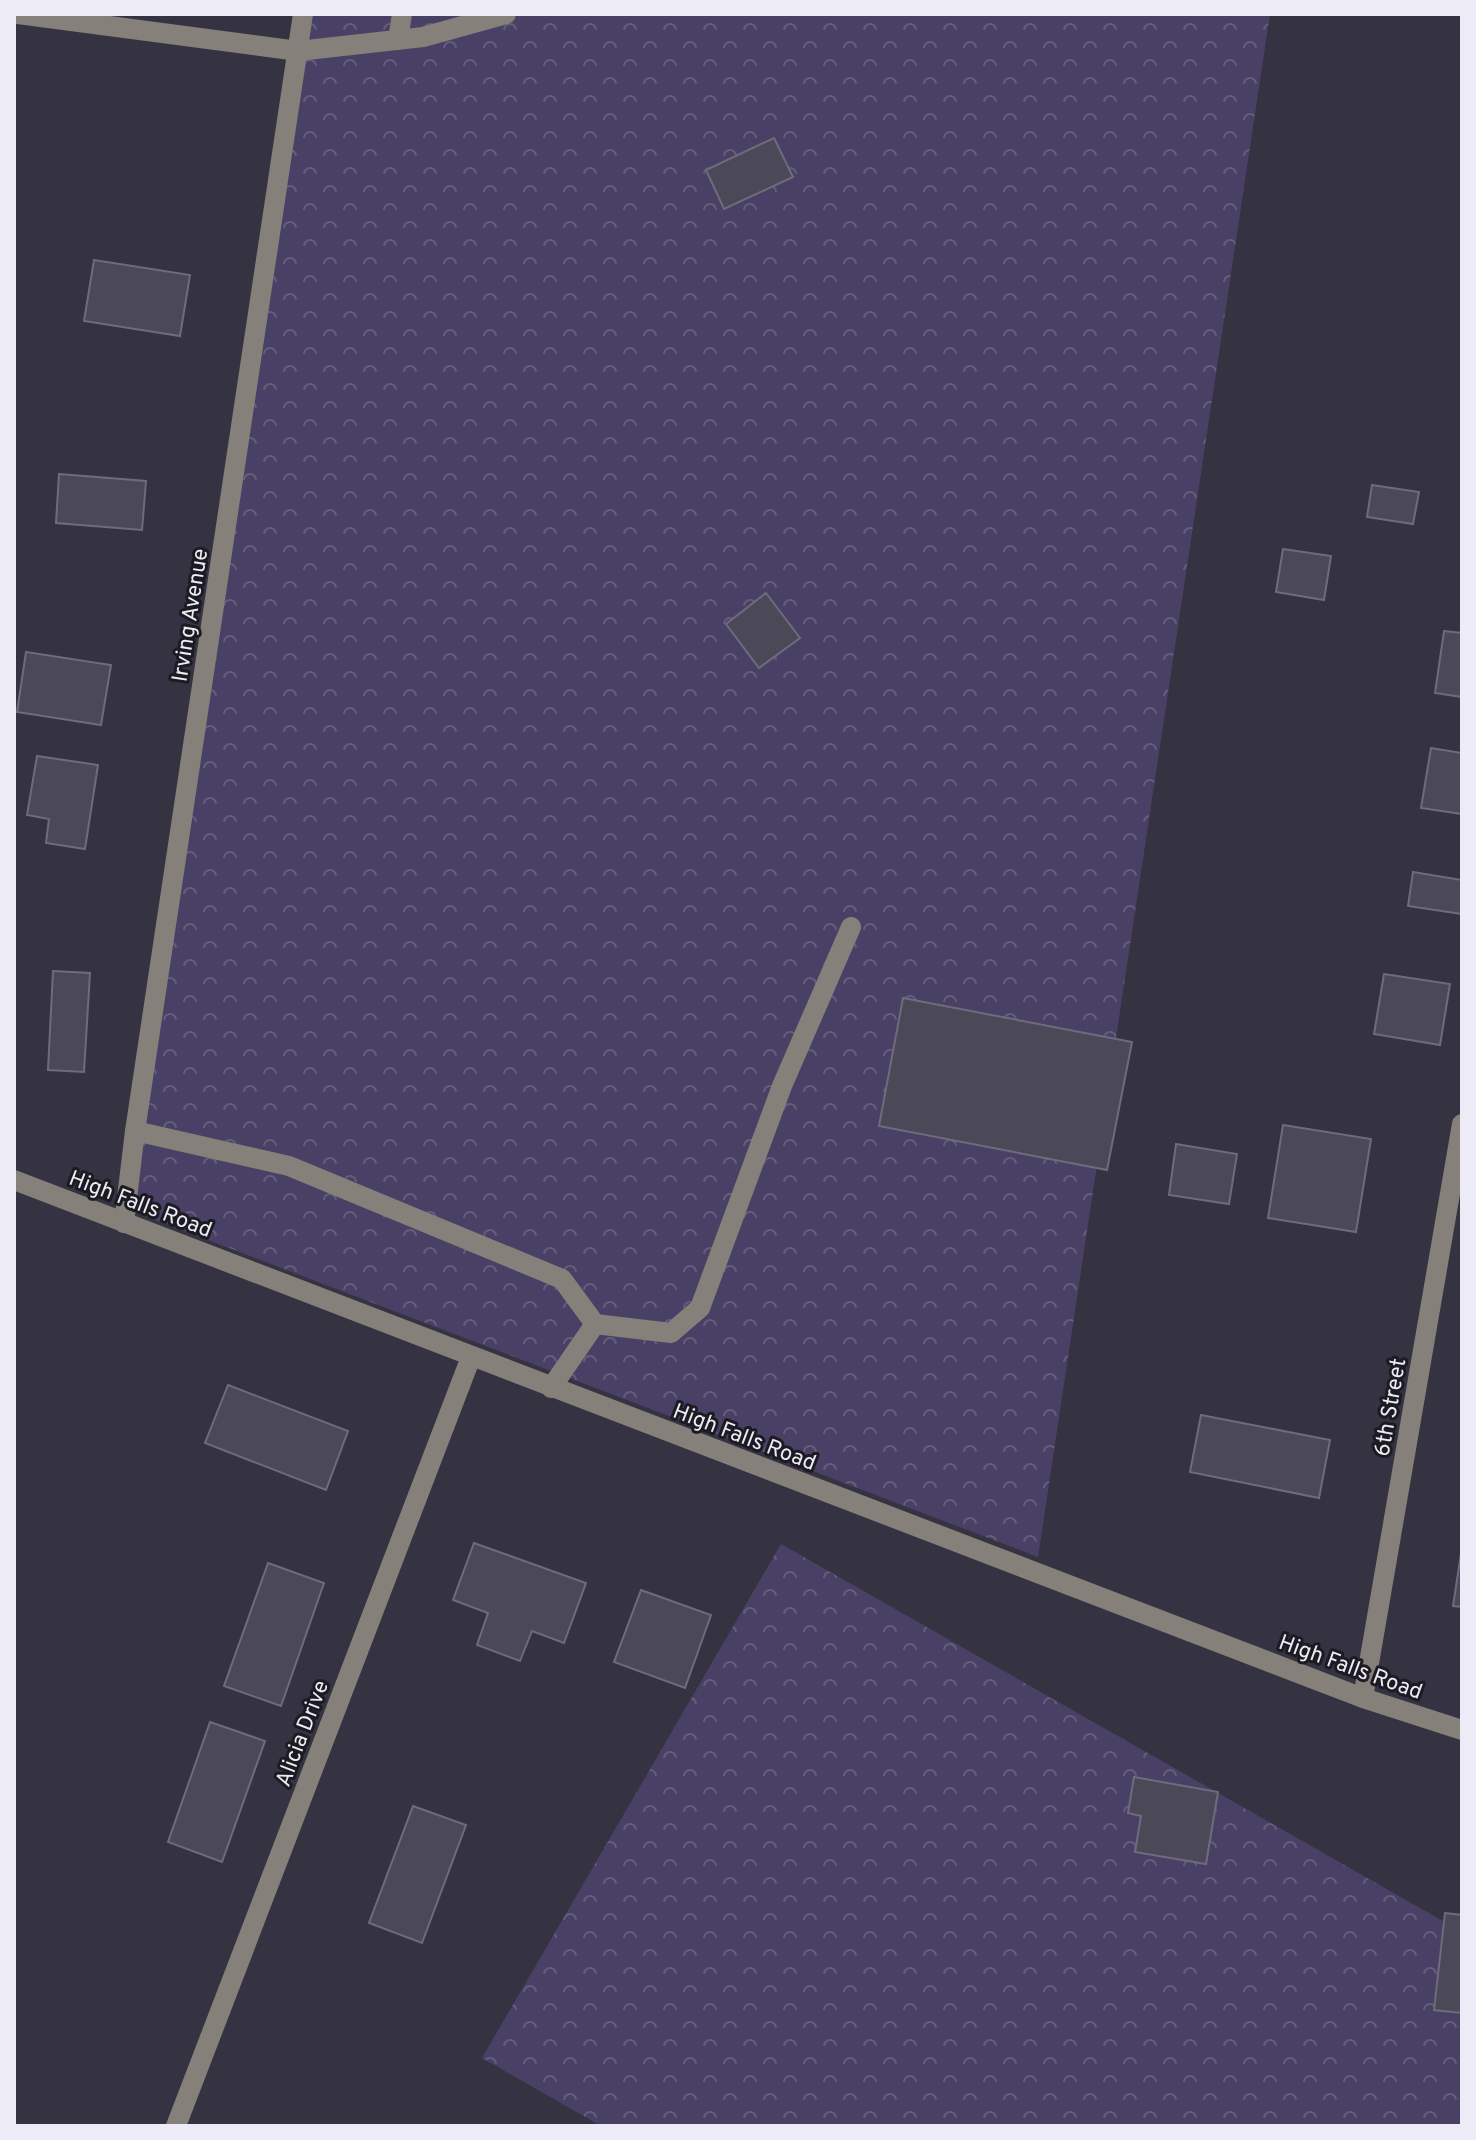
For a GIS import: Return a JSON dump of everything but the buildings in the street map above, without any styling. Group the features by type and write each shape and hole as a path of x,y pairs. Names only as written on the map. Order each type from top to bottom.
{"street":[{"path":"18,14 298,51 423,37 506,14"},
{"name":"Irving Avenue","path":"124,1223 135,1131 303,14"},
{"path":"398,40 402,14"},
{"path":"135,1131 289,1166 562,1279 595,1324 671,1333 700,1308 782,1086 851,927"},
{"name":"6th Street","path":"1363,1698 1462,1124"},
{"name":"High Falls Road","path":"14,1180 1363,1698 1462,1730"},
{"path":"551,1388 595,1324"},
{"name":"Alicia Drive","path":"176,2126 471,1357"}],"green space":[{"path":"303,14 1270,14 1038,1557 132,1211"},
{"path":"781,1544 1462,1932 1462,2126 601,2126 482,2058"}]}
